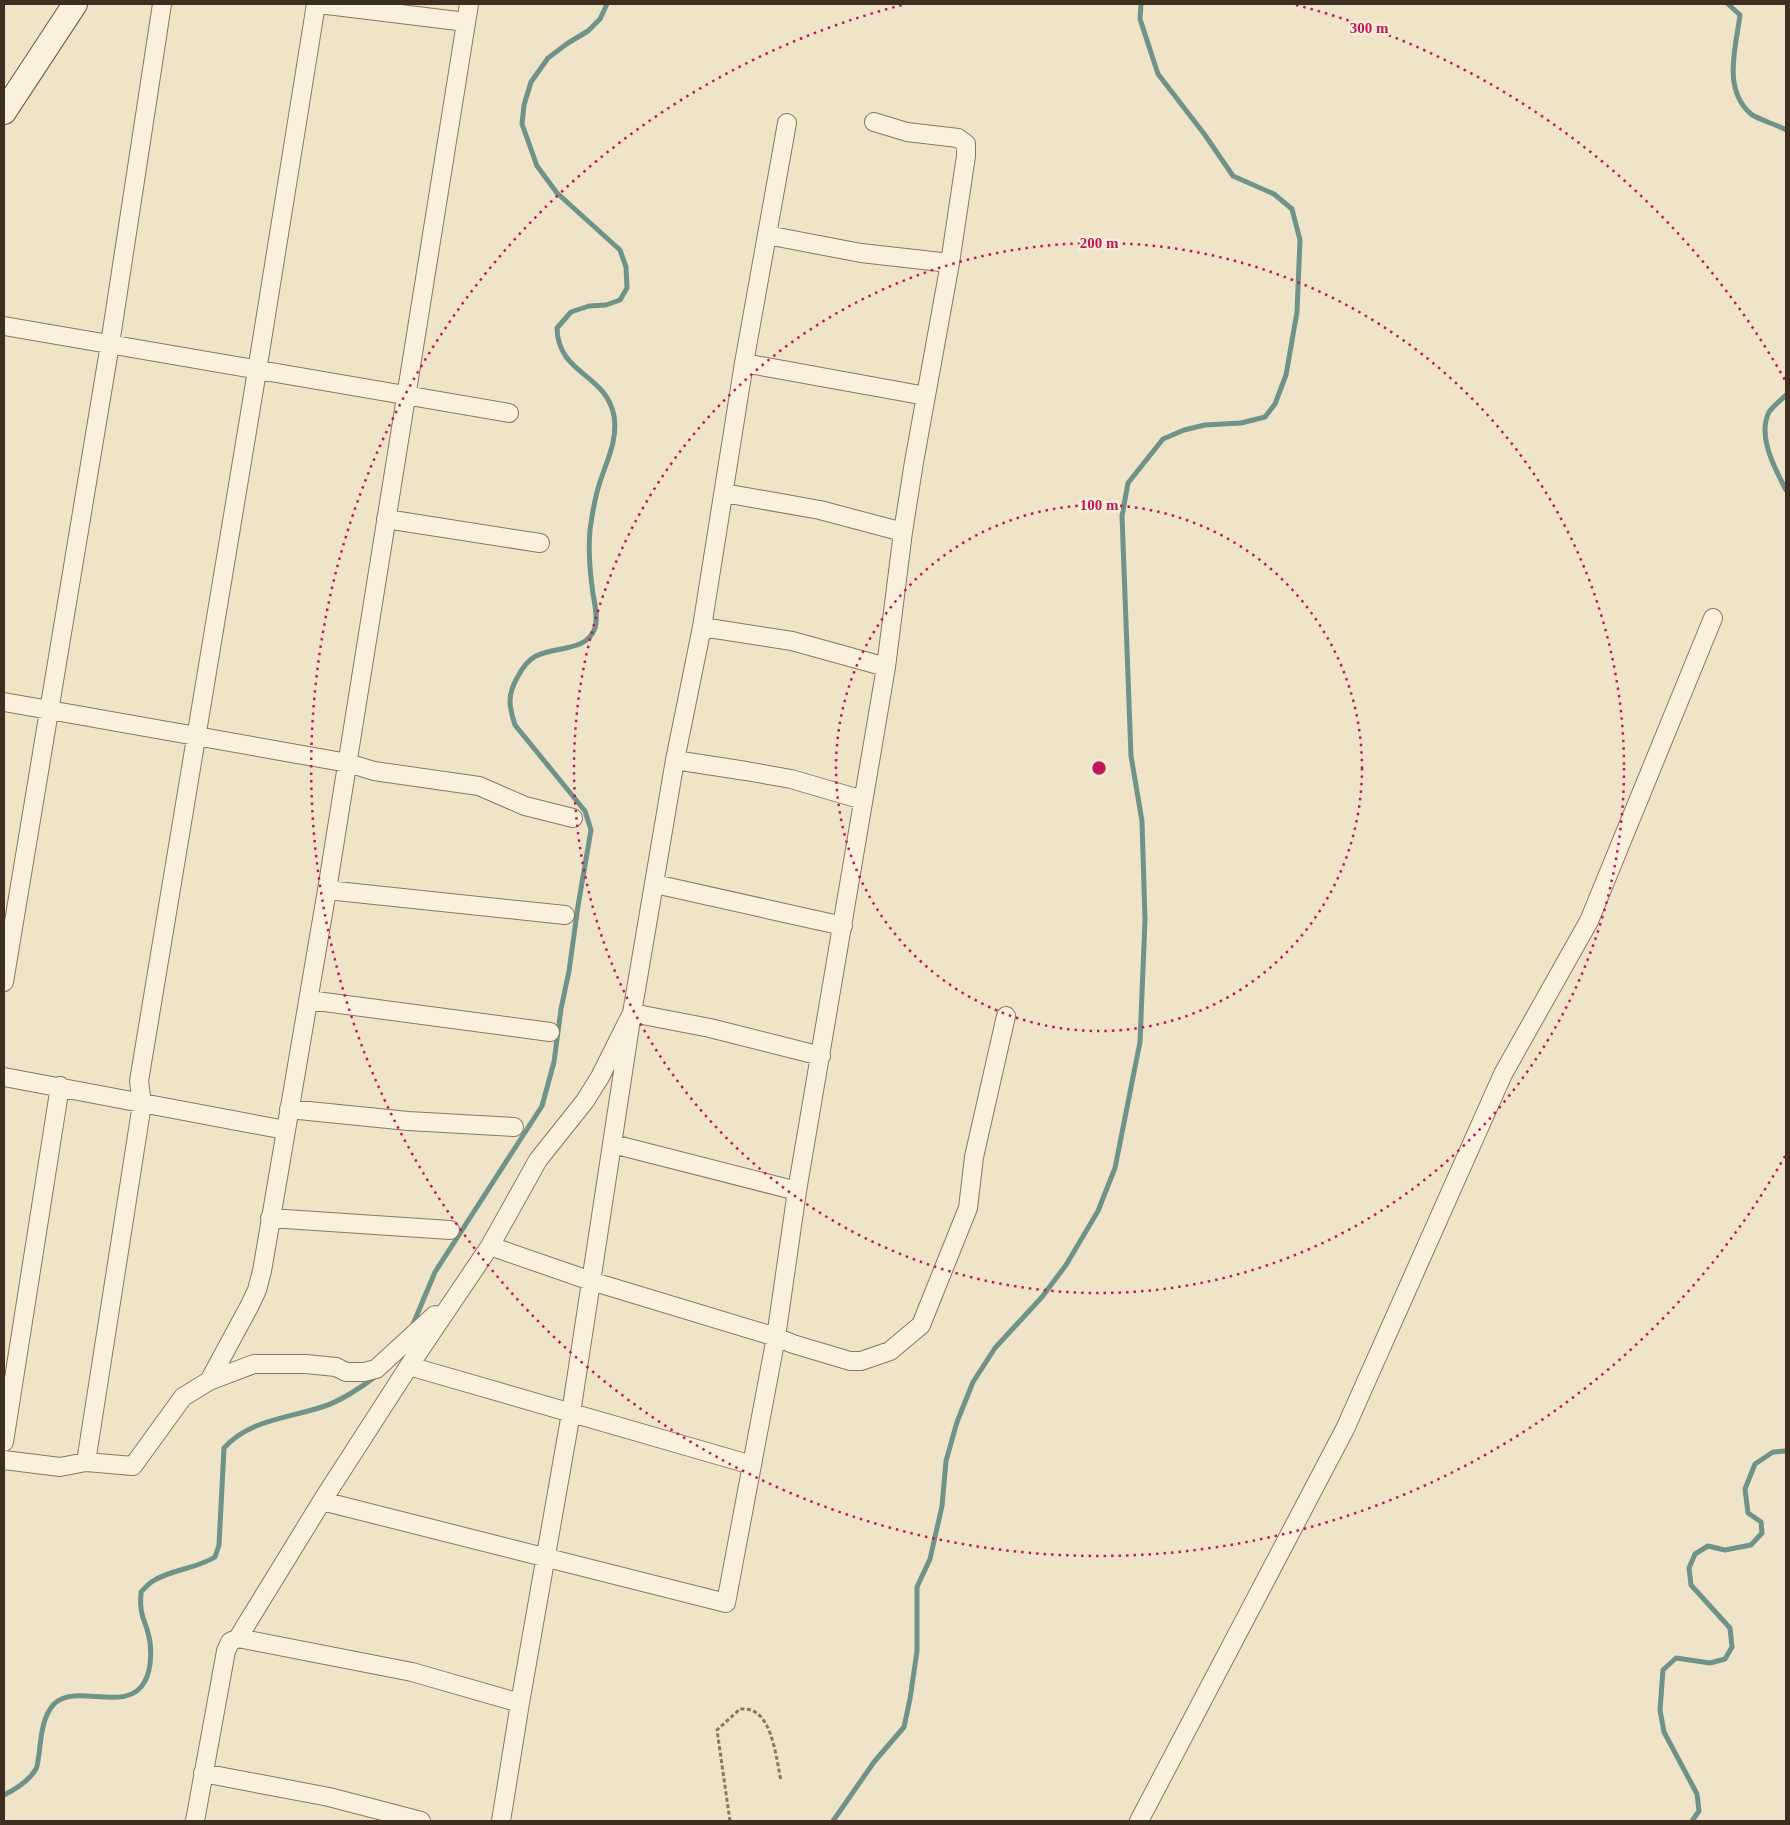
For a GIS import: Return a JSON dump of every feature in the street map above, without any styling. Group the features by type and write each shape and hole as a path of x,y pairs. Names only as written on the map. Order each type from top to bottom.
{"street":[{"path":"4,112 75,4"},
{"path":"4,982 110,344 162,4"},
{"path":"86,1462 142,1104 138,1081 318,4 466,22"},
{"path":"209,1381 257,1290 309,1000 469,4"},
{"path":"322,1501 726,1603 776,1337 797,1191 886,667 903,532 950,263 966,156 966,144 958,138 907,132 874,122"},
{"path":"501,1821 570,1413 632,1013 675,760 702,627 744,363 787,123"},
{"path":"767,235 861,253 950,263"},
{"path":"4,326 509,413"},
{"path":"744,363 926,396"},
{"path":"724,493 820,510 903,532"},
{"path":"386,519 540,543"},
{"path":"1139,1821 1345,1429 1503,1074 1589,921 1713,618"},
{"path":"702,627 792,641 886,667"},
{"path":"4,702 348,762 374,771 479,786 525,806 573,818"},
{"path":"675,760 791,779 863,800"},
{"path":"655,884 843,926"},
{"path":"327,890 565,915"},
{"path":"309,1000 550,1032"},
{"path":"632,1013 710,1028 821,1056"},
{"path":"195,1821 226,1650 230,1642 238,1638 322,1501 409,1366 490,1246 538,1160 585,1101 600,1078 632,1013"},
{"path":"490,1246 591,1281 776,1337 850,1362 873,1358 890,1351 921,1325 968,1208 974,1157 1006,1016"},
{"path":"4,1077 60,1086 142,1104 285,1130"},
{"path":"4,1442 60,1086"},
{"path":"289,1109 408,1121 514,1127"},
{"path":"613,1144 797,1191"},
{"path":"270,1218 450,1230"},
{"path":"4,1460 60,1467 86,1462 133,1466 183,1397 209,1381 254,1364 306,1364 336,1367 346,1372 364,1372 376,1369 456,1297"},
{"path":"409,1366 752,1465"},
{"path":"238,1638 412,1672 520,1703"},
{"path":"203,1773 329,1797 421,1821"}],"path":[{"path":"730,1821 717,1730 740,1709 754,1710 764,1719 772,1740 781,1781"}],"waterway":[{"path":"411,1329 435,1272 542,1106 554,1062 591,830 585,811 515,725 511,712 510,696 514,684 530,660 544,653 578,645 591,636 596,624 590,562 590,530 600,482 613,442 614,416 609,402 602,391 565,356 559,344 557,328 571,312 589,306 606,305 620,300 627,288 626,267 620,250 557,193 537,166 522,124 524,105 531,82 548,58 588,31 600,19 607,4"},
{"path":"833,1821 874,1762 904,1727 917,1651 917,1587 930,1559 942,1506 946,1461 957,1422 973,1382 995,1348 1042,1297 1066,1265 1098,1211 1115,1168 1140,1042 1145,920 1142,821 1131,756 1122,516 1128,483 1163,439 1184,430 1205,425 1241,423 1265,417 1275,404 1286,375 1297,312 1300,240 1292,209 1274,194 1233,176 1205,135 1158,74 1140,19 1141,4"},
{"path":"1728,4 1740,15 1733,67 1736,92 1742,104 1751,114 1786,130"},
{"path":"1786,395 1769,412 1765,431 1769,452 1786,490"},
{"path":"4,1795 22,1784 36,1769 41,1735 47,1715 54,1704 64,1698 75,1696 127,1696 137,1691 145,1681 149,1670 151,1650 141,1610 141,1592 160,1577 215,1557 219,1545 224,1448 245,1431 270,1421 329,1405 350,1394 376,1376"},
{"path":"1692,1821 1699,1811 1697,1794 1664,1732 1660,1710 1663,1670 1676,1658 1710,1663 1725,1659 1732,1647 1730,1628 1691,1585 1689,1568 1695,1554 1708,1546 1725,1550 1751,1545 1762,1533 1761,1522 1748,1513 1745,1489 1755,1464 1773,1452 1786,1451"}]}
